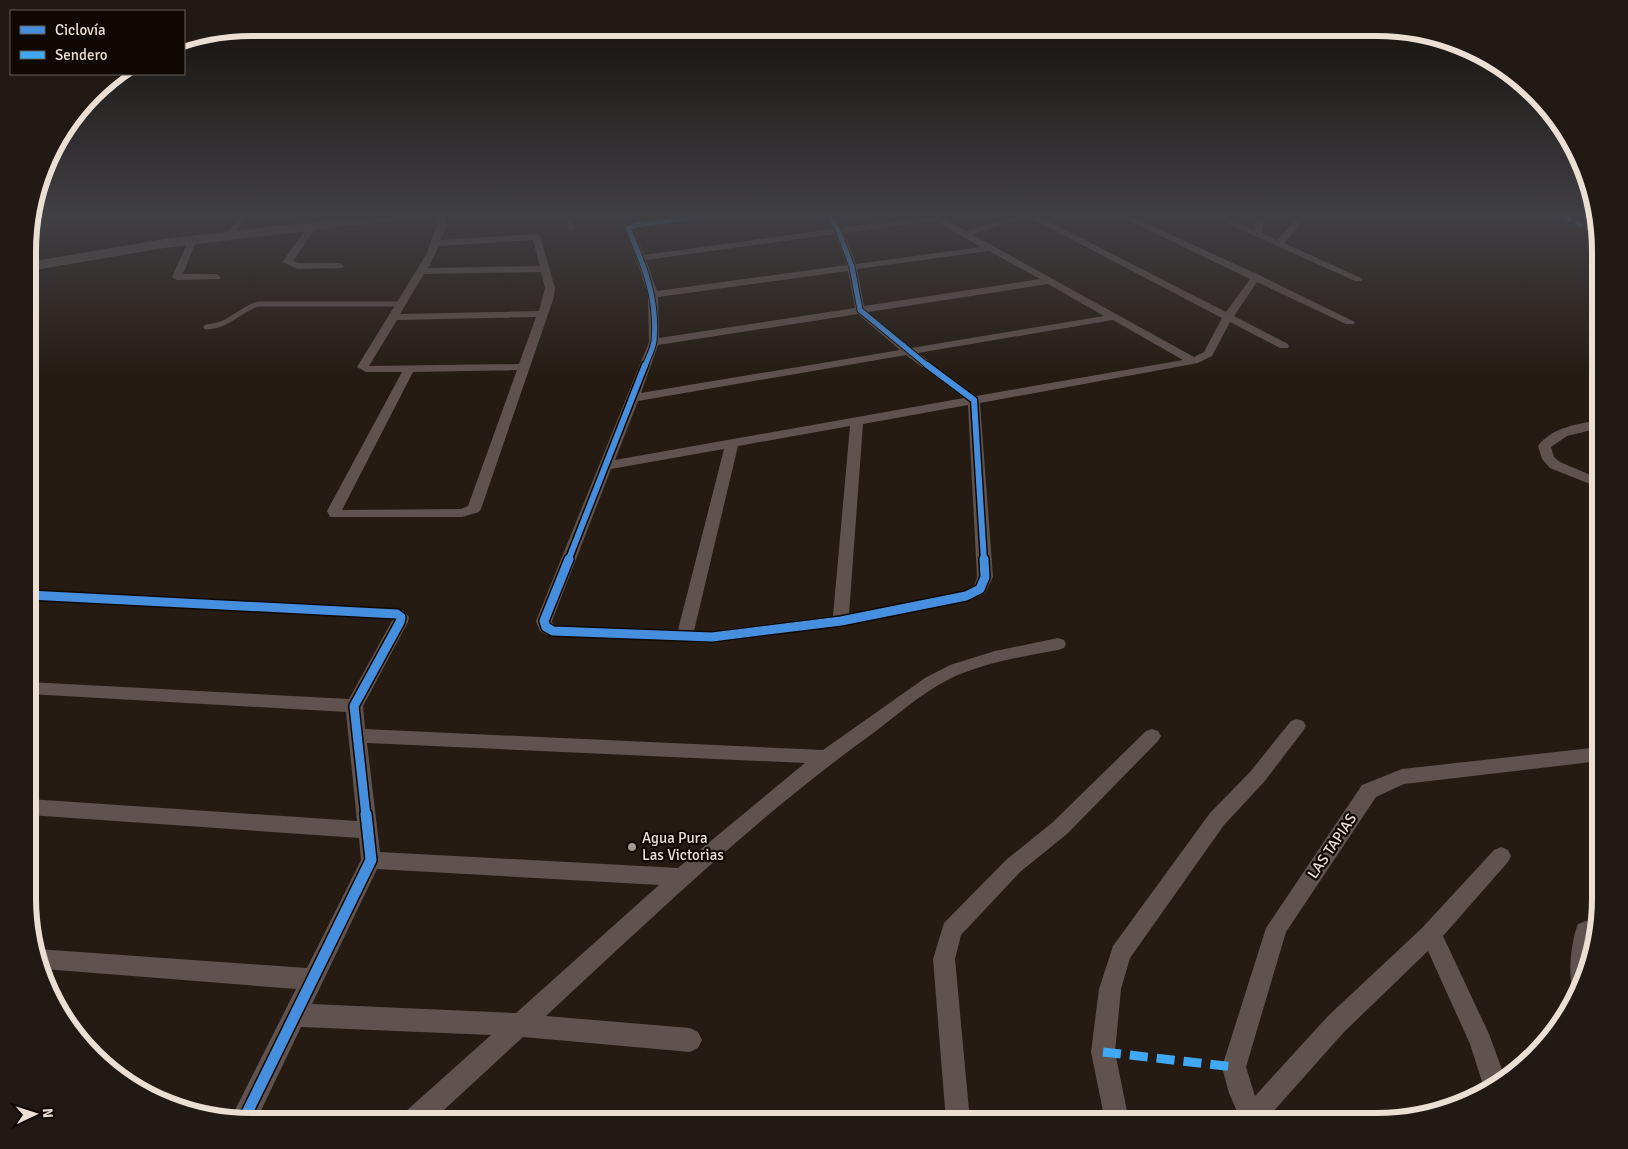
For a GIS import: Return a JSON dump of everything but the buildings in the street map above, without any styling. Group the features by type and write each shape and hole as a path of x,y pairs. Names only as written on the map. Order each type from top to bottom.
{"street":[{"path":"180,271 177,277 216,277"},
{"path":"445,271 422,271 363,367 409,369 524,367"},
{"path":"409,369 334,511 335,514 462,513 474,509 549,297 550,288 545,271"},
{"path":"646,271 653,295 654,342 544,621 546,627 553,631 712,637 841,621 966,596 980,589 985,577 974,400 909,352 860,310 853,271"},
{"path":"653,295 826,271"},
{"path":"1032,271 1194,361"},
{"path":"1138,271 1284,346"},
{"path":"1242,271 1350,322"},
{"path":"1340,271 1358,279"},
{"path":"605,466 1194,361 1208,354 1228,317 1256,277"},
{"path":"654,342 1049,280"},
{"path":"394,317 543,314"},
{"path":"633,398 1114,317"},
{"path":"841,621 857,422"},
{"path":"1592,426 1567,431 1552,438 1544,446 1548,459 1555,465 1592,481"},
{"path":"685,636 732,443"},
{"path":"36,595 397,614 401,617 354,706 371,860 247,1113"},
{"path":"423,1113 682,877 826,757 932,682 956,669 995,657 1058,644"},
{"path":"36,688 354,706"},
{"path":"1115,1113 1104,1052 1110,989 1121,953 1217,819 1257,777 1297,726"},
{"path":"357,736 826,757"},
{"path":"957,1113 944,960 952,930 1013,866 1060,828 1152,736"},
{"name":"LAS TAPIAS","path":"1249,1113 1234,1068 1277,928 1369,791 1402,777 1592,755"},
{"path":"36,807 368,830"},
{"path":"1258,1113 1336,1024 1430,935 1501,856"},
{"path":"371,860 682,877"},
{"path":"1583,958 1586,931"},
{"path":"1430,935 1438,948 1481,1042 1493,1078"},
{"path":"46,958 312,979"},
{"path":"295,1015 520,1025 690,1040"}],"lane":[{"path":"206,327 225,325 245,308 258,304 402,304"}],"marked path":[{"path":"1103,1052 1234,1067"}],"cycle path":[{"path":"645,271 653,295 654,342 544,621 546,627 553,631 712,637 841,621 966,596 980,589 985,577 974,400 909,352 860,310 853,271"},
{"path":"36,595 397,614 401,617 354,706 371,860 247,1113"}],"place":[{"name":"Agua Pura Las Victorias","path":"632,847"}]}
